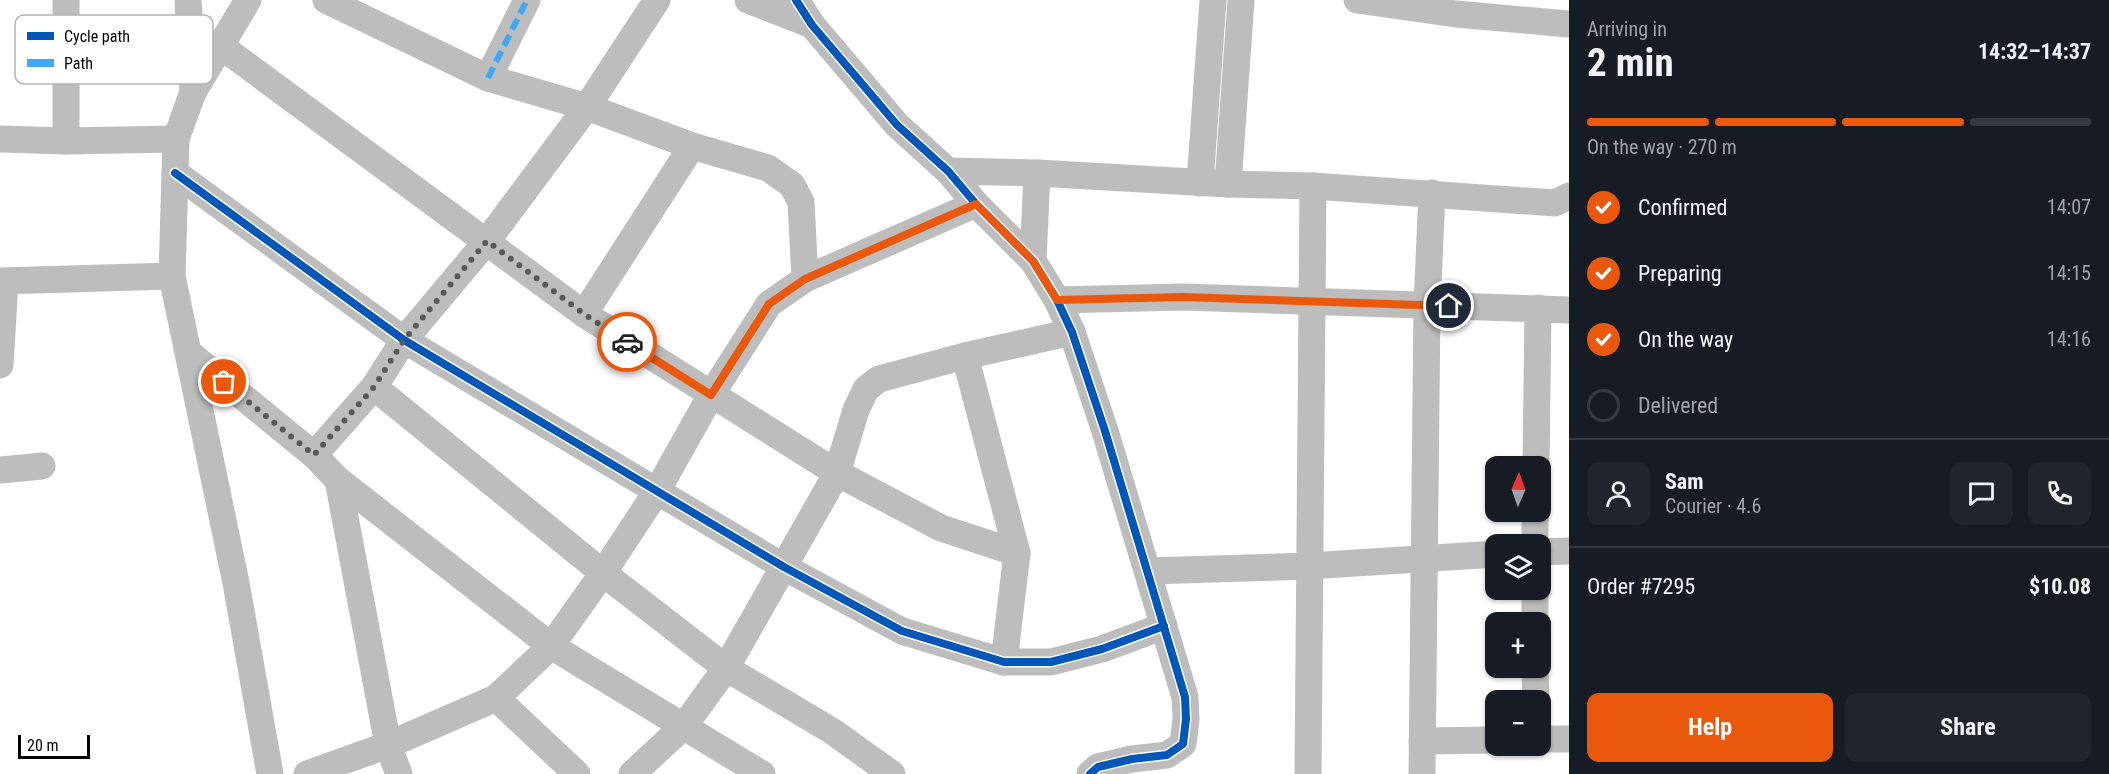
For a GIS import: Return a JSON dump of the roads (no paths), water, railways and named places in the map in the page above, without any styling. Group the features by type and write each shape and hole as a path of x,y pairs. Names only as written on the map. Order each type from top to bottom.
{"street":[{"path":"188,0 189,15"},
{"path":"213,61 248,0"},
{"path":"326,0 488,78 587,107 692,146 768,168 792,185 801,202 805,279"},
{"path":"488,78 527,0"},
{"path":"314,455 374,387 404,340 487,241 587,107 657,0"},
{"path":"748,0 812,25"},
{"path":"796,0 812,25 897,125 948,171 976,204 1033,261 1057,300 1072,332 1148,571 1185,697 1186,719 1183,744 1167,755 1132,759 1098,767 1090,774"},
{"path":"1200,183 1213,0"},
{"path":"1228,184 1241,0"},
{"path":"1357,0 1456,7 1569,24"},
{"path":"222,47 584,314 711,395 837,473 941,528 1017,553"},
{"path":"66,84 66,141"},
{"path":"193,84 193,92"},
{"path":"198,84 176,139 172,276 236,583 270,774"},
{"path":"0,139 66,141 176,139"},
{"path":"584,314 692,146"},
{"path":"948,171 1313,186 1555,203 1569,196"},
{"path":"175,173 404,340 784,567 902,631 1004,662 1051,662 1102,649 1164,627"},
{"path":"1033,261 1037,173"},
{"path":"1308,774 1313,186"},
{"path":"1422,774 1427,306 1432,193"},
{"path":"308,774 388,745 496,698 551,645 603,573 657,491 711,395 769,304 805,279 976,204"},
{"path":"0,365 3,281 172,276"},
{"path":"1057,300 1183,297 1569,310"},
{"path":"1536,456 1538,308"},
{"path":"632,774 685,726 726,668 837,473 856,410 866,389 879,379 965,356 1072,332"},
{"path":"189,353 314,455 338,480 551,645 762,774"},
{"path":"965,356 1017,553 1004,662"},
{"path":"374,387 603,573 726,668 832,731 892,774"},
{"path":"0,470 42,466"},
{"path":"338,480 388,745 399,774"},
{"path":"1551,552 1569,551"},
{"path":"1148,571 1309,566 1485,555"},
{"path":"496,698 577,774"},
{"path":"1551,739 1569,739"},
{"path":"1422,741 1485,740"}]}
